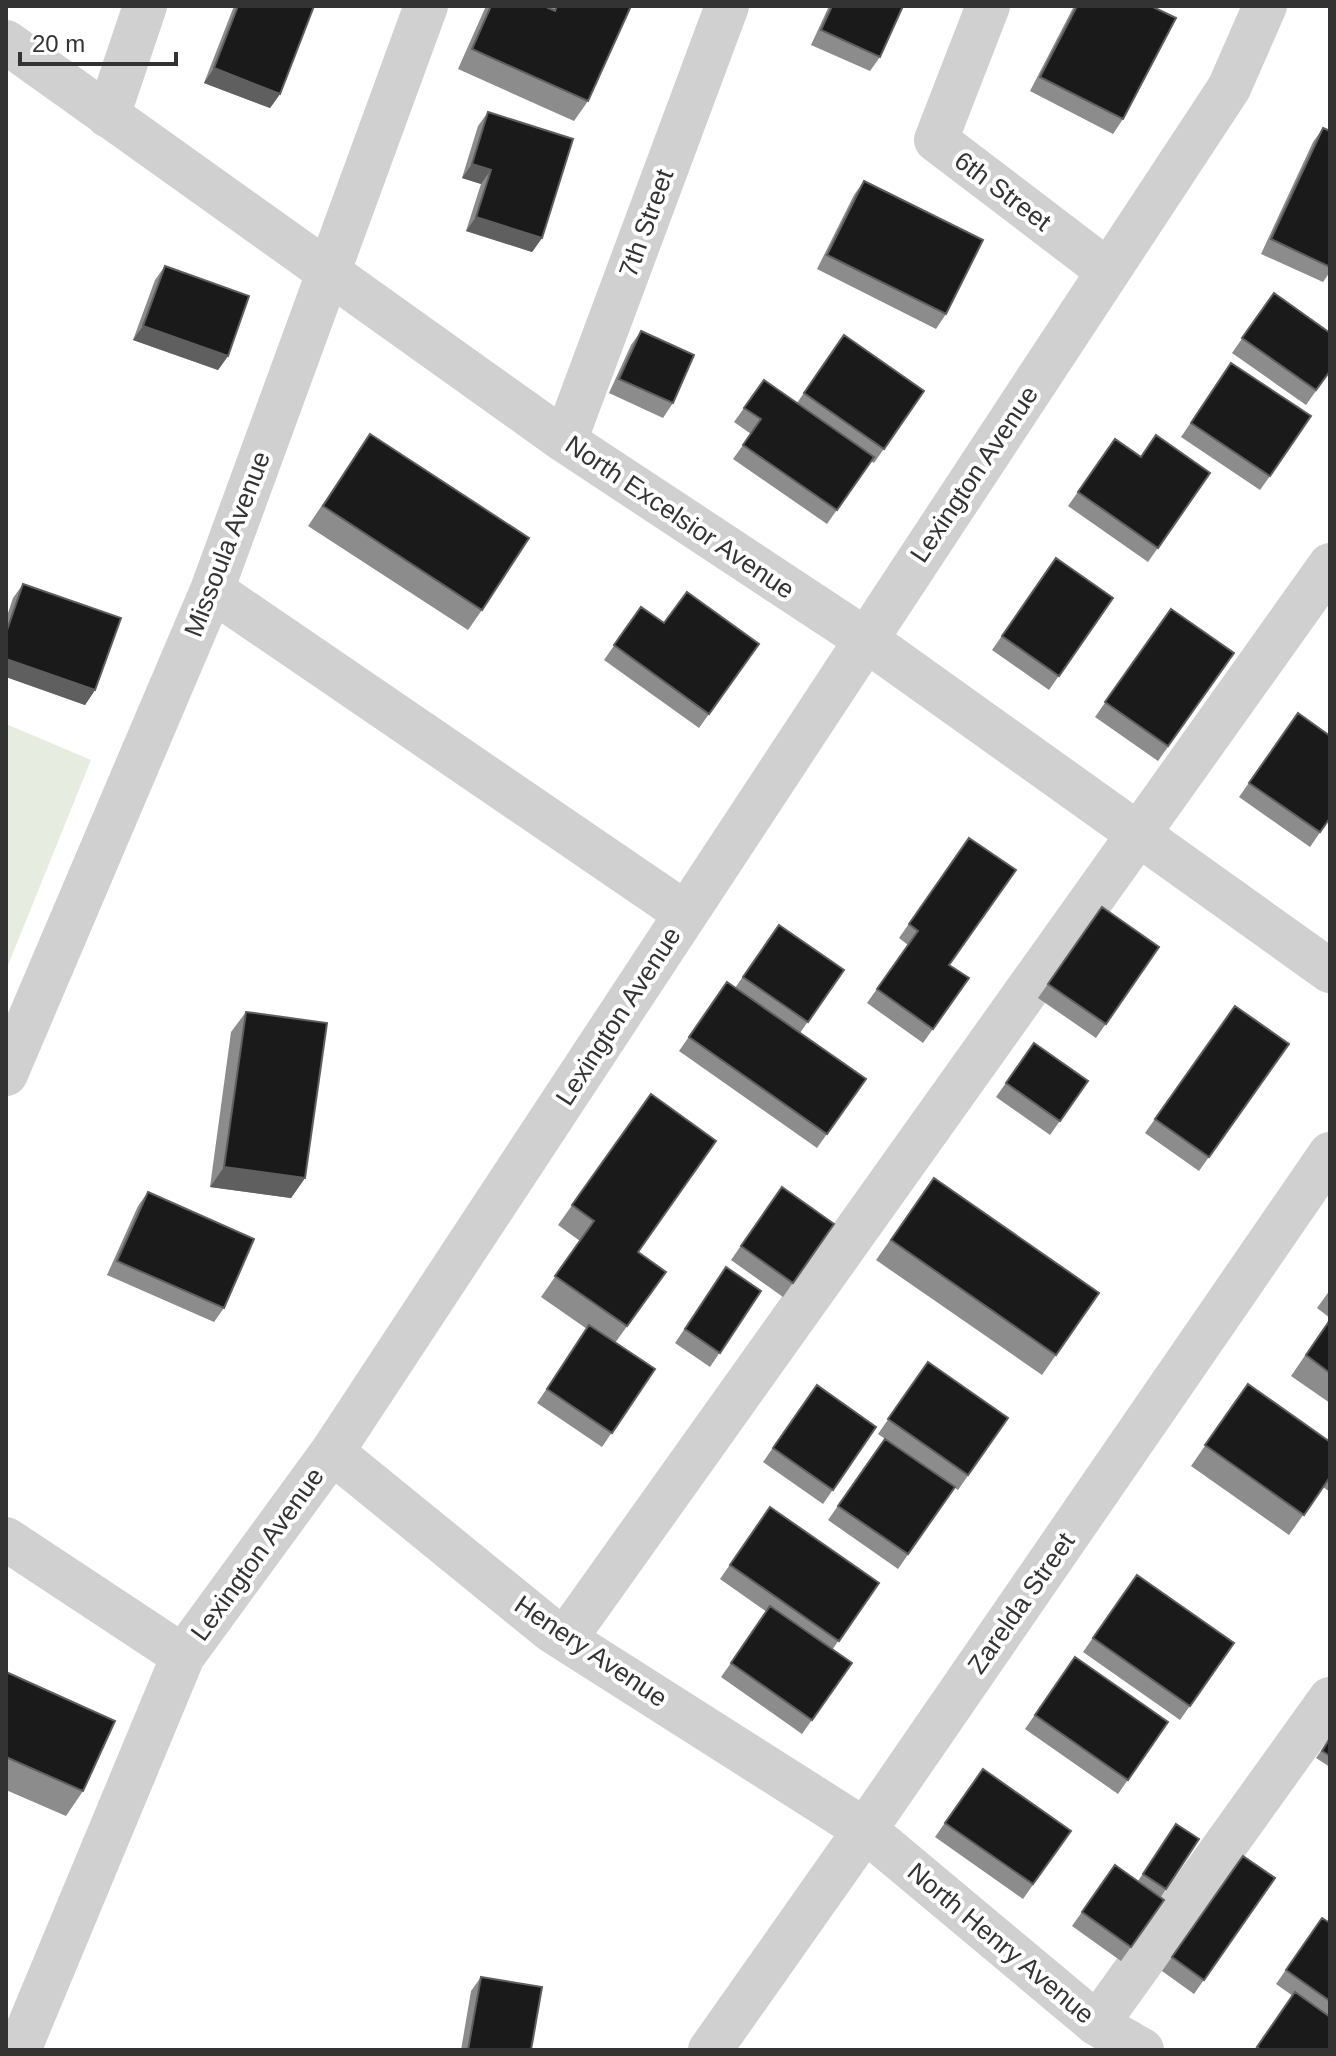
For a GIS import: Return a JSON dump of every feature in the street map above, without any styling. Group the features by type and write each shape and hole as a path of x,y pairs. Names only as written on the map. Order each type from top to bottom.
{"street":[{"path":"108,116 145,6"},
{"name":"Missoula Avenue","path":"6,1074 212,590 426,6"},
{"name":"7th Street","path":"565,441 727,6"},
{"name":"6th Street","path":"988,6 936,140 1108,271"},
{"name":"Lexington Avenue","path":"19,2050 183,1656 332,1452 1229,88 1265,6"},
{"path":"6,12 19,51"},
{"name":"North Excelsior Avenue","path":"19,51 565,441 865,639 1330,971"},
{"path":"565,1639 1330,565"},
{"path":"212,590 685,913"},
{"name":"Zarelda Street","path":"710,2050 1330,1154"},
{"name":"Henery Avenue","path":"332,1452 565,1639 865,1830"},
{"path":"6,1539 183,1656"},
{"path":"1097,2024 1330,1699"},
{"name":"North Henry Avenue","path":"865,1830 1097,2024 1142,2050"}],"shaded area":[{"path":"6,724 91,760 6,970"}],"building":[{"path":"238,6 314,6 280,94 214,68"},
{"path":"491,6 544,6 555,11 557,6 631,6 588,101 472,49"},
{"path":"832,6 903,6 880,57 821,30"},
{"path":"1077,6 1151,6 1176,18 1123,119 1040,77"},
{"path":"488,112 573,139 542,238 476,217 491,170 472,164"},
{"path":"1323,128 1330,131 1330,267 1271,239"},
{"path":"864,181 983,240 946,314 827,255"},
{"path":"165,266 249,296 228,356 143,326"},
{"path":"1274,293 1330,333 1330,371 1316,390 1242,338"},
{"path":"641,331 694,355 673,403 619,379"},
{"path":"844,335 924,391 884,449 804,393"},
{"path":"1231,363 1311,416 1270,476 1191,423"},
{"path":"764,380 874,457 837,510 743,445 761,419 744,408"},
{"path":"370,434 529,538 482,610 323,506"},
{"path":"1156,435 1210,473 1158,548 1078,492 1115,439 1141,457"},
{"path":"1056,558 1113,598 1059,676 1002,636"},
{"path":"23,584 121,618 95,690 6,659 6,633"},
{"path":"687,592 759,644 709,714 614,645 641,607 664,623"},
{"path":"1171,609 1234,653 1168,746 1105,702"},
{"path":"1298,713 1330,736 1330,818 1320,832 1249,783"},
{"path":"969,838 1016,870 949,965 969,978 933,1029 877,989 918,931 909,924"},
{"path":"1102,907 1159,947 1106,1024 1048,984"},
{"path":"779,925 844,970 808,1022 743,977"},
{"path":"727,982 866,1079 827,1134 689,1037"},
{"path":"1235,1006 1289,1044 1209,1157 1155,1119"},
{"path":"246,1012 327,1023 305,1178 224,1167"},
{"path":"1034,1043 1088,1081 1060,1121 1006,1083"},
{"path":"651,1094 716,1141 638,1252 666,1272 627,1326 555,1276 594,1221 572,1205"},
{"path":"934,1178 1099,1293 1056,1355 891,1240"},
{"path":"782,1187 834,1224 793,1283 741,1246"},
{"path":"148,1192 254,1239 224,1308 117,1261"},
{"path":"726,1267 761,1291 720,1353 685,1329"},
{"path":"1330,1320 1330,1373 1306,1355"},
{"path":"589,1325 655,1369 612,1433 547,1389"},
{"path":"928,1362 1008,1418 968,1475 888,1419"},
{"path":"1248,1384 1330,1442 1330,1477 1304,1515 1205,1445"},
{"path":"817,1385 876,1427 833,1490 773,1448"},
{"path":"885,1439 955,1487 908,1554 838,1506"},
{"path":"770,1507 879,1583 839,1641 730,1565"},
{"path":"1137,1575 1234,1643 1190,1706 1093,1638"},
{"path":"770,1606 852,1663 812,1720 731,1663"},
{"path":"1075,1657 1168,1722 1128,1780 1035,1715"},
{"path":"6,1672 115,1721 83,1791 6,1757"},
{"path":"1330,1738 1330,1756 1322,1751"},
{"path":"983,1769 1071,1831 1033,1884 945,1823"},
{"path":"1176,1824 1199,1839 1166,1889 1143,1874"},
{"path":"1243,1856 1275,1878 1204,1980 1172,1957"},
{"path":"1115,1865 1164,1900 1131,1947 1082,1912"},
{"path":"1322,1918 1330,1923 1330,2001 1286,1970"},
{"path":"481,1977 542,1987 531,2050 468,2050"},
{"path":"1295,1992 1330,2017 1330,2050 1261,2050 1257,2047"}]}
